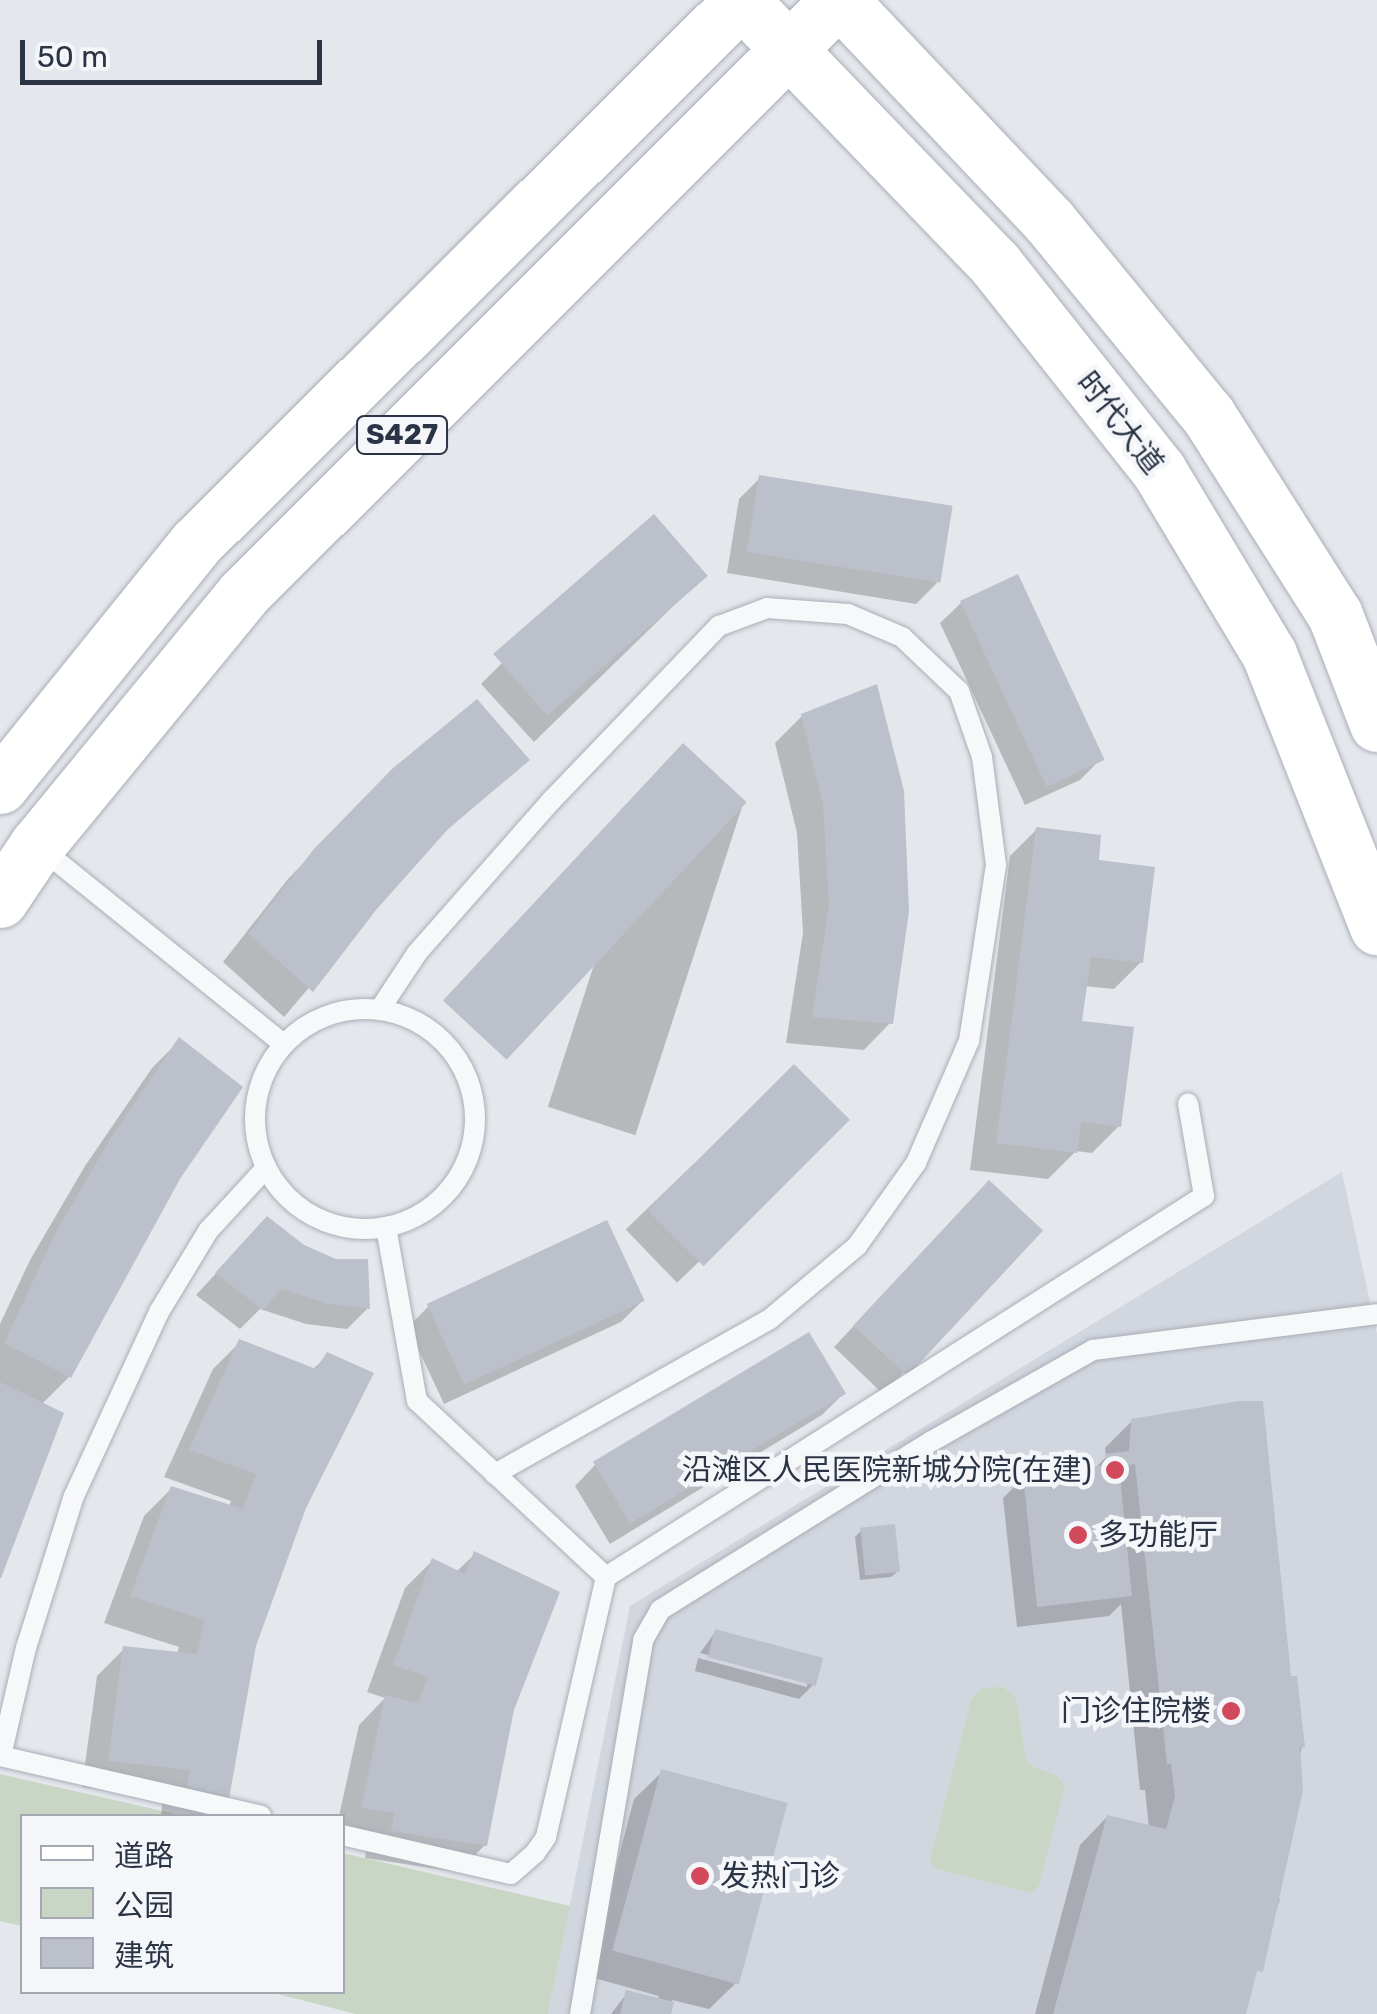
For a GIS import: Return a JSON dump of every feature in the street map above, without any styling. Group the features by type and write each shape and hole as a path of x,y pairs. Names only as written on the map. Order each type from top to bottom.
{"main road":[{"name":"S427","path":"0,786 196,543 741,0"},
{"name":"时代大道","path":"741,0 995,264 1159,471 1269,654 1377,927"},
{"name":"S427","path":"0,900 36,845 243,594 839,0"},
{"path":"839,0 1049,221 1208,416 1335,615 1377,724"}],"lane":[{"path":"380,1009 416,953 551,801 719,626 767,608 848,614 902,637 959,691 982,757 996,865 969,1041 916,1163 857,1246 770,1320 494,1474"},
{"path":"36,845 283,1044"},
{"path":"380,1009 406,1016 449,1047 464,1069 475,1120 462,1172 446,1194 426,1211 386,1226 349,1229 300,1210 266,1168 257,1144 256,1104 268,1066 283,1044 328,1014 380,1009"},
{"path":"345,1837 511,1874 546,1837 606,1577 1204,1196 1188,1103"},
{"path":"252,1814 0,1756 26,1648 74,1496 159,1312 208,1230 266,1168"},
{"path":"386,1226 417,1401 606,1577"},
{"path":"580,2014 643,1640 660,1610 932,1441 1094,1350 1377,1314"}],"shaded area":[{"name":"沿滩区人民医院新城分院(在建)","path":"1342,1172 1377,1334 1377,2014 548,2014 630,1606"}],"green space":[{"path":"1003,1687 1016,1698 1027,1764 1057,1776 1065,1785 1039,1886 1031,1893 934,1868 930,1860 971,1700 981,1688"},
{"path":"0,1774 175,1814 20,1814 20,1926 0,1921"},
{"path":"345,1853 570,1906 548,2014 356,2014 278,1994 345,1994"}],"building":[{"path":"759,475 953,506 940,583 747,552"},
{"path":"654,514 708,576 547,716 493,654"},
{"path":"1018,574 1105,760 1047,787 960,601"},
{"path":"877,684 904,791 909,912 893,1024 812,1017 829,904 823,805 801,714"},
{"path":"477,699 530,760 449,828 376,910 313,992 248,934 314,849 392,769"},
{"path":"683,743 747,802 507,1060 443,1000"},
{"path":"1036,827 1101,835 1099,860 1155,867 1143,963 1091,957 1082,1021 1134,1027 1121,1127 1081,1122 1077,1153 996,1143"},
{"path":"179,1037 243,1087 180,1179 71,1378 4,1343 57,1230 112,1136"},
{"path":"794,1064 850,1120 703,1266 648,1210"},
{"path":"989,1180 1043,1230 907,1376 853,1326"},
{"path":"267,1216 304,1245 336,1259 368,1259 370,1309 328,1304 281,1289 263,1310 215,1273"},
{"path":"607,1220 645,1301 464,1385 427,1304"},
{"path":"809,1332 846,1394 630,1524 593,1462"},
{"path":"239,1339 316,1369 327,1352 374,1373 306,1508 256,1646 229,1799 187,1792 189,1770 108,1761 123,1646 197,1654 204,1620 130,1596 171,1486 243,1509 256,1474 189,1450"},
{"path":"0,1382 64,1413 1,1578 0,1578"},
{"name":"门诊住院楼","path":"1239,1401 1263,1401 1291,1676 1297,1676 1305,1747 1300,1748 1303,1790 1263,1972 1257,1971 1246,2014 1053,2014 1107,1815 1166,1829 1175,1796 1171,1764 1167,1764 1135,1464 1119,1466 1132,1596 1037,1607 1023,1475 1106,1465 1105,1454 1129,1451 1131,1419"},
{"path":"895,1524 900,1572 865,1575 860,1528"},
{"path":"474,1551 560,1592 514,1710 487,1846 391,1831 394,1813 361,1808 385,1695 418,1703 428,1677 393,1665 432,1558 465,1574"},
{"path":"715,1629 823,1658 816,1686 707,1657"},
{"name":"发热门诊","path":"661,1769 788,1803 739,1984 612,1951"},
{"path":"626,1990 674,2002 671,2014 620,2014"}],"place":[{"name":"沿滩区人民医院新城分院(在建)","path":"1115,1470"},
{"name":"多功能厅","path":"1078,1535"},
{"name":"门诊住院楼","path":"1231,1711"},
{"name":"发热门诊","path":"700,1876"}]}
